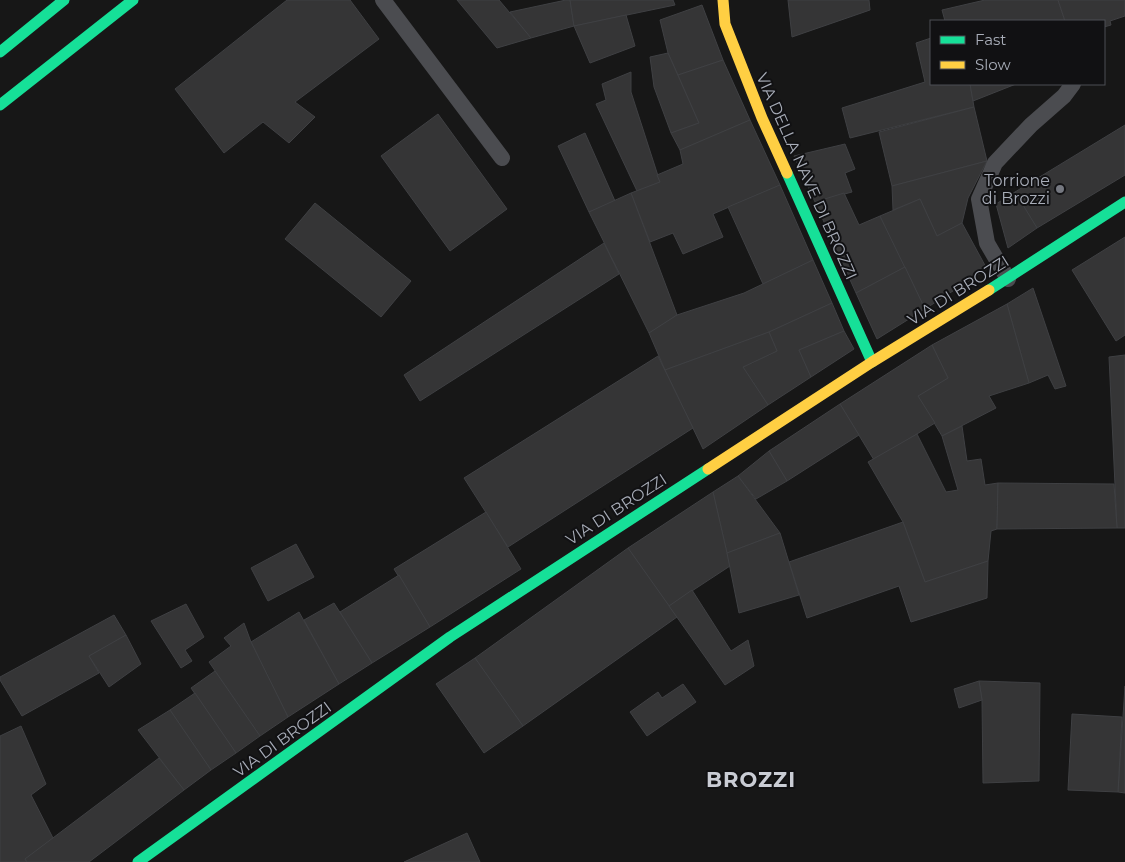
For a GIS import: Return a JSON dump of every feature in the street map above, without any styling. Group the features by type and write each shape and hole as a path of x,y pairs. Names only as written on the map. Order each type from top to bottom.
{"street":[{"path":"0,52 64,0"},
{"path":"0,105 134,0"},
{"name":"VIA DELLA NAVE DI BROZZI","path":"723,0 725,24 759,110 872,362"},
{"name":"VIA DI BROZZI","path":"138,862 450,637 872,362 1008,279 1125,202"}],"lane":[{"path":"383,0 502,158"},
{"path":"1008,279 987,243 979,200 994,163 1031,125 1064,96 1072,85"}],"building":[{"path":"287,0 350,0 379,39 295,102 315,117 289,143 263,122 224,153 175,89"},
{"path":"457,0 499,0 531,38 497,48"},
{"path":"570,0 574,26 531,38 510,12"},
{"path":"570,0 673,0 675,5 574,26"},
{"path":"788,0 869,0 870,10 792,37"},
{"path":"985,0 1058,0 1065,20 945,20 942,10"},
{"path":"1058,0 1125,0 1125,16 1110,21 1111,25 1105,27 1105,20 1065,20"},
{"path":"702,5 723,60 678,75 668,53 660,20"},
{"path":"626,15 635,46 590,63 574,26"},
{"path":"930,38 930,85 970,85 974,107 850,138 842,108 925,82 916,43"},
{"path":"668,53 699,123 671,133 654,87 650,57"},
{"path":"723,60 750,120 680,150 671,133 699,123 678,75"},
{"path":"631,72 631,92 660,182 637,191 596,104 606,100 602,84"},
{"path":"970,85 1013,85 973,101"},
{"path":"974,107 987,161 892,186 879,132"},
{"path":"438,114 507,209 450,251 381,156"},
{"path":"750,120 780,185 713,214 723,237 683,254 673,233 650,242 631,193 660,182 657,175 683,164 680,150"},
{"path":"1125,125 1125,175 1037,228 1015,192"},
{"path":"585,133 615,201 589,212 558,146"},
{"path":"845,144 855,169 845,173 852,192 815,202 794,156"},
{"path":"987,161 968,198 962,223 937,236 920,199 893,210 892,186"},
{"path":"780,185 813,260 763,284 728,207"},
{"path":"1015,192 1037,228 1008,248 996,204"},
{"path":"631,193 677,315 649,333 589,212"},
{"path":"844,193 859,225 880,216 905,267 856,293 815,202"},
{"path":"920,199 937,236 962,223 987,269 925,309 880,216"},
{"path":"315,203 411,281 381,317 285,239"},
{"path":"1125,237 1125,335 1116,341 1072,270"},
{"path":"604,243 619,274 420,401 404,375"},
{"path":"813,260 832,303 769,332 665,370 649,333 677,315 744,293"},
{"path":"905,267 925,309 877,339 856,293"},
{"path":"1033,288 1066,386 1055,389 1048,375 1029,383 1007,304"},
{"path":"832,303 844,331 799,350 811,377 768,405 743,367 777,351 769,332"},
{"path":"1007,304 1029,383 989,396 996,408 942,436 918,396 948,378 932,345"},
{"path":"844,331 854,349 811,377 799,350"},
{"path":"769,332 777,351 743,367 768,405 703,449 665,370"},
{"path":"932,345 948,378 918,396 935,423 874,460 840,404"},
{"path":"1125,355 1125,528 1117,528 1109,357"},
{"path":"658,356 693,428 508,547 464,478"},
{"path":"840,404 859,435 787,481 769,451"},
{"path":"962,426 967,461 981,459 985,485 998,483 997,529 991,531 988,561 925,582 903,522 868,462 917,434 946,492 958,490 942,436"},
{"path":"769,451 787,481 756,499 738,476"},
{"path":"738,476 780,533 727,553 713,492"},
{"path":"998,483 1114,484 1117,528 997,529"},
{"path":"713,492 730,566 669,606 628,548"},
{"path":"486,512 521,569 430,627 394,569"},
{"path":"903,522 925,582 988,561 987,598 911,622 899,586 807,618 789,562"},
{"path":"780,533 799,595 739,613 727,553"},
{"path":"296,544 314,577 268,601 251,568"},
{"path":"628,548 677,617 523,726 475,658"},
{"path":"399,575 430,627 372,663 340,612"},
{"path":"692,590 731,651 748,640 754,666 725,685 669,606"},
{"path":"334,603 372,663 339,684 304,620"},
{"path":"186,604 204,637 185,650 192,661 181,668 151,621"},
{"path":"299,612 339,684 288,717 251,642"},
{"path":"114,615 126,635 89,656 99,673 22,716 0,677"},
{"path":"244,623 251,642 288,717 260,736 209,662 231,646 224,638"},
{"path":"126,635 141,664 109,687 89,656"},
{"path":"475,658 523,726 484,753 436,684"},
{"path":"215,671 260,736 236,753 191,688"},
{"path":"979,681 1040,683 1039,781 983,783 982,700"},
{"path":"979,681 982,700 959,708 954,689"},
{"path":"683,684 696,702 647,736 630,712 658,692 662,698"},
{"path":"1125,686 1125,793 1118,792"},
{"path":"195,693 236,753 211,770 170,710"},
{"path":"170,710 211,770 184,790 138,730"},
{"path":"1072,714 1122,717 1118,792 1068,790"},
{"path":"21,726 46,784 31,795 53,838 25,859 27,862 0,862 0,736"},
{"path":"159,758 184,790 89,862 27,862 25,859"},
{"path":"467,833 480,862 404,862"}],"traffic: fast":[{"path":"0,52 64,0"},
{"path":"0,105 133,0"},
{"path":"787,173 872,362"},
{"path":"989,290 1125,202"},
{"path":"138,862 450,637 708,469"}],"traffic: slow":[{"path":"723,0 725,24 762,118 787,173"},
{"path":"708,469 872,362 989,290"}],"place":[{"name":"Torrione di Brozzi","path":"1060,189"}],"district":[{"name":"BROZZI","path":"751,780"}]}
